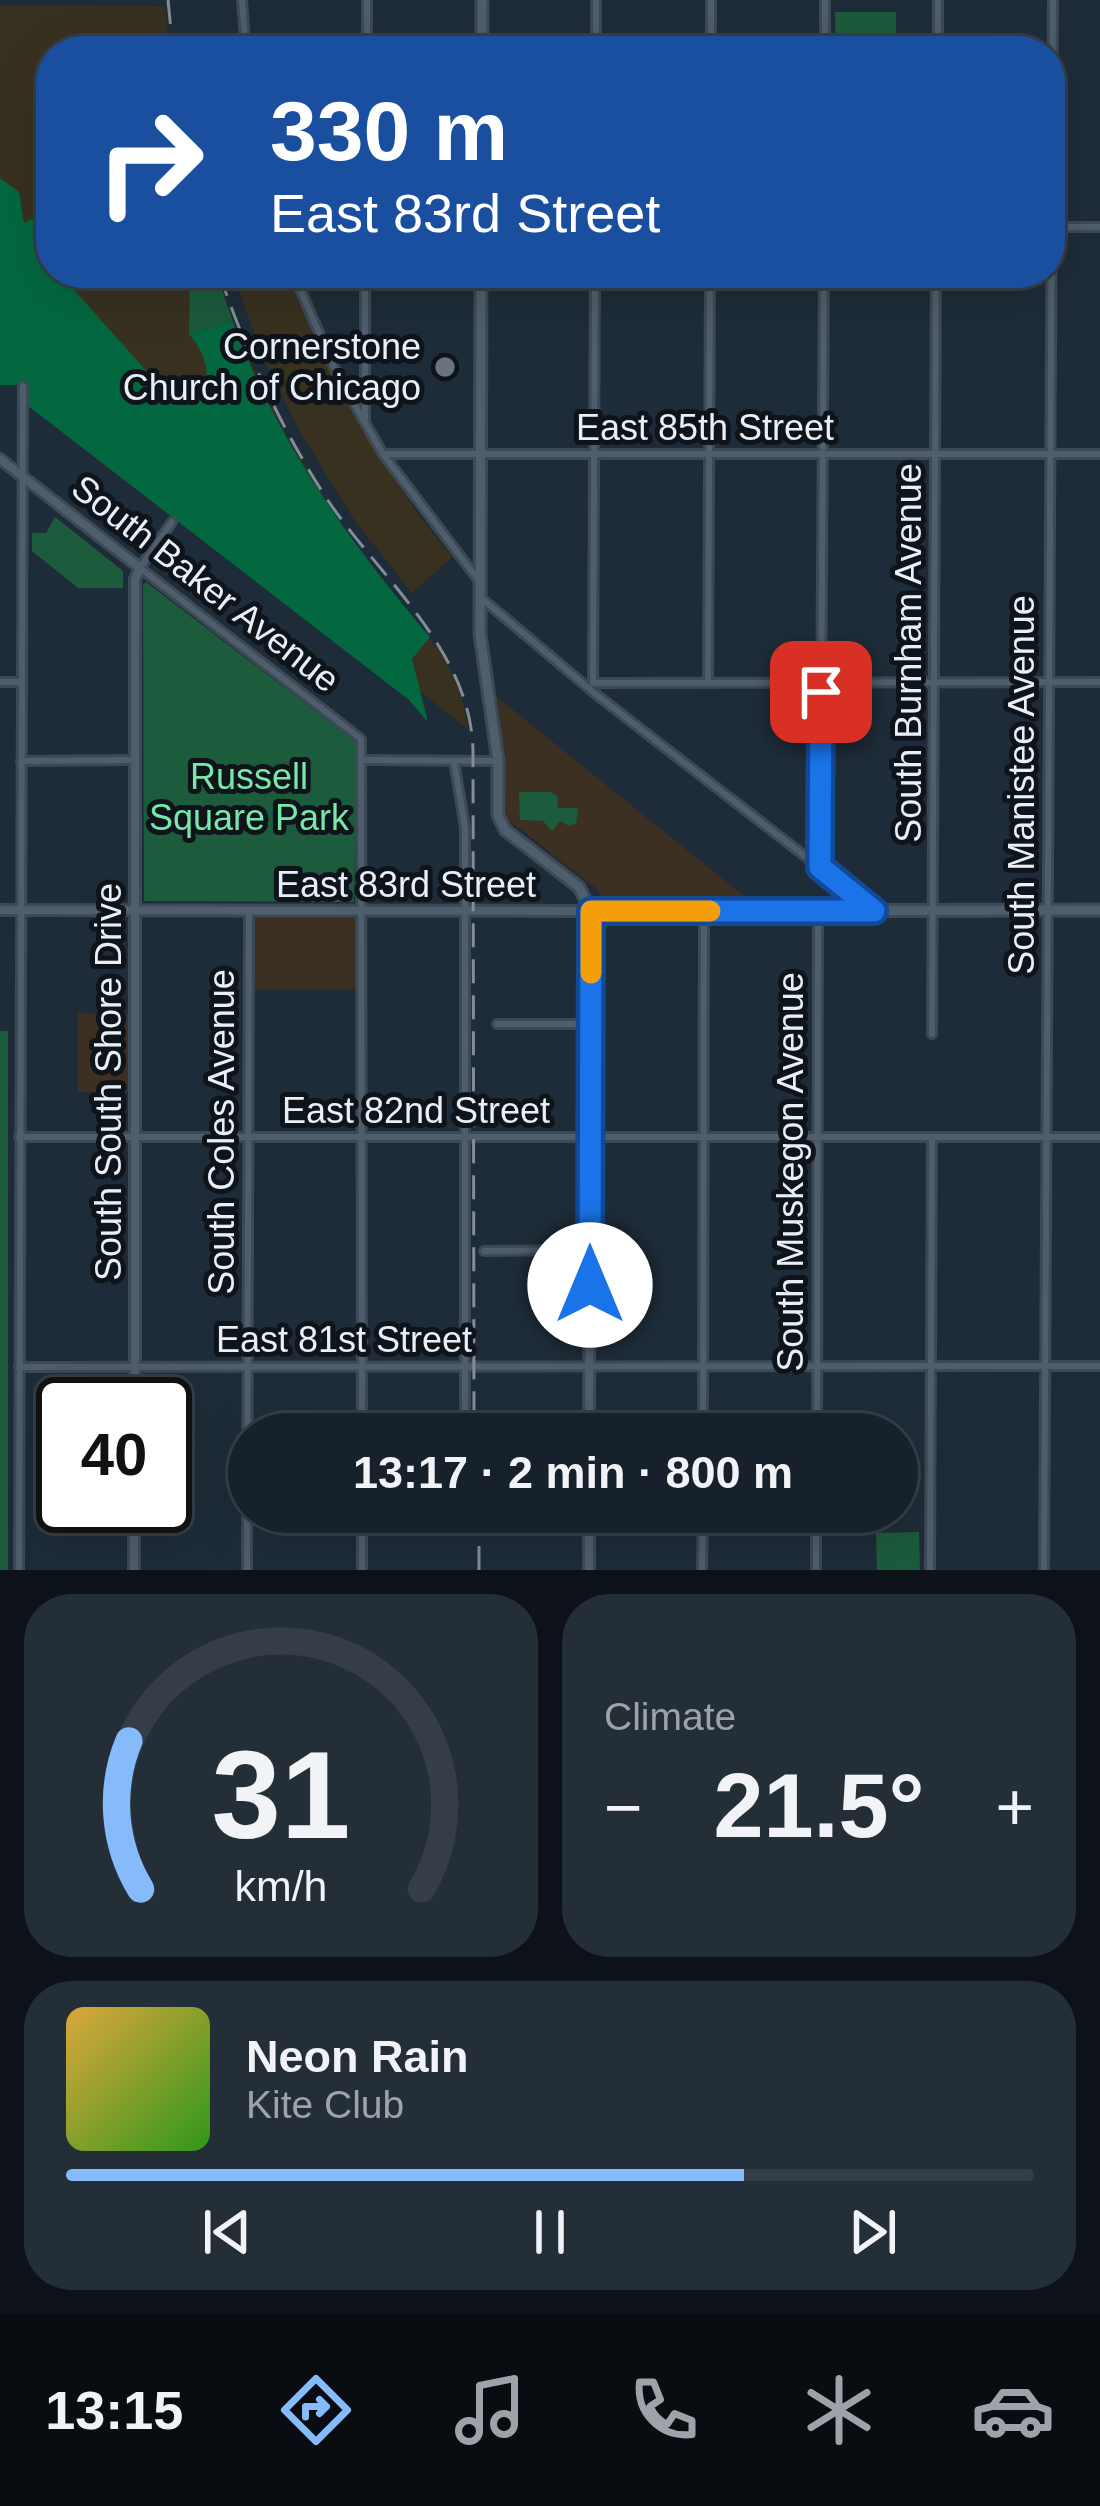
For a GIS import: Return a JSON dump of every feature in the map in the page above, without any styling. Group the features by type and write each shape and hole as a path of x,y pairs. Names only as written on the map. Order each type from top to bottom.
{"main road":[{"path":"482,0 482,36"},
{"path":"481,288 479,596 500,821 510,835 578,887 591,911"},
{"name":"East 83rd Street","path":"591,911 1100,910"}],"street":[{"path":"242,0 245,36"},
{"path":"367,0 367,36"},
{"path":"596,0 596,36"},
{"path":"711,0 711,36"},
{"path":"825,0 825,36"},
{"path":"938,0 938,36"},
{"name":"South Manistee Avenue","path":"1053,0 1053,36"},
{"path":"1065,227 1100,227"},
{"path":"299,288 329,357 382,454 479,581"},
{"path":"364,424 365,288"},
{"path":"593,687 595,288"},
{"path":"708,682 710,288"},
{"path":"820,867 824,288"},
{"name":"South Burnham Avenue","path":"932,1034 936,288"},
{"name":"South Manistee Avenue","path":"1044,1570 1051,288"},
{"path":"19,1570 23,386"},
{"name":"East 85th Street","path":"382,454 1100,454"},
{"name":"South Baker Avenue","path":"0,459 361,739 361,760"},
{"path":"140,568 172,521"},
{"name":"South South Shore Drive","path":"135,1377 135,579 140,568"},
{"path":"479,596 874,911"},
{"path":"0,682 21,682"},
{"path":"593,687 708,682 1100,682"},
{"path":"21,761 136,760"},
{"path":"362,1413 361,760 498,761"},
{"path":"454,761 464,817 464,1413"},
{"name":"East 83rd Street","path":"0,910 591,911"},
{"name":"South Coles Avenue","path":"247,1570 249,911"},
{"path":"590,1413 591,911"},
{"path":"704,911 704,1413"},
{"name":"South Muskegon Avenue","path":"817,1413 818,911"},
{"path":"497,1024 591,1024"},
{"name":"East 82nd Street","path":"20,1137 1100,1137"},
{"path":"930,1570 932,1137"},
{"path":"484,1251 590,1250"},
{"name":"East 81st Street","path":"19,1367 1100,1366"},
{"path":"134,1533 134,1570"},
{"path":"362,1533 362,1570"},
{"path":"589,1533 589,1570"},
{"path":"702,1570 703,1533"},
{"path":"816,1570 817,1533"}],"shaded area":[{"path":"0,5 165,6 168,36 36,36 36,288 221,288 240,340 287,438 357,548 443,655 460,691 469,730 27,385 0,385"},
{"path":"238,288 295,288 353,415 452,557 412,593 355,521 302,435 264,359"},
{"path":"498,698 754,904 602,900 598,890 507,819"},
{"path":"254,918 358,918 358,989 254,989"},
{"path":"78,1013 129,1014 129,1092 78,1092"}],"green space":[{"path":"835,12 896,12 896,36 836,36"},
{"path":"0,178 19,192 24,223 36,217 36,288 72,288 150,375 168,388 181,394 202,393 205,362 189,334 233,322 271,408 317,488 430,637 412,659 428,722 409,700 27,405 27,385 0,385"},
{"path":"190,288 221,288 233,322 189,334"},
{"path":"55,517 123,571 123,588 78,588 32,551 32,533 46,533"},
{"name":"Russell Square Park","path":"146,582 357,743 354,902 144,901"},
{"path":"519,792 551,792 557,796 558,808 578,808 576,824 560,821 552,831 543,821 520,820"},
{"path":"0,1031 8,1031 8,1570 0,1570"},
{"path":"918,1532 920,1570 877,1570 876,1533"}],"railway":[{"path":"168,0 172,36"},
{"path":"225,288 293,443 325,496 440,648 469,715 473,752 474,1413"},
{"path":"479,1533 479,1570"}],"slow traffic":[{"path":"591,973 591,911 710,911"}],"place":[{"name":"Cornerstone Church of Chicago","path":"445,367"}],"route":[{"path":"590,1285 591,911 874,911 820,867 821,692"}]}
